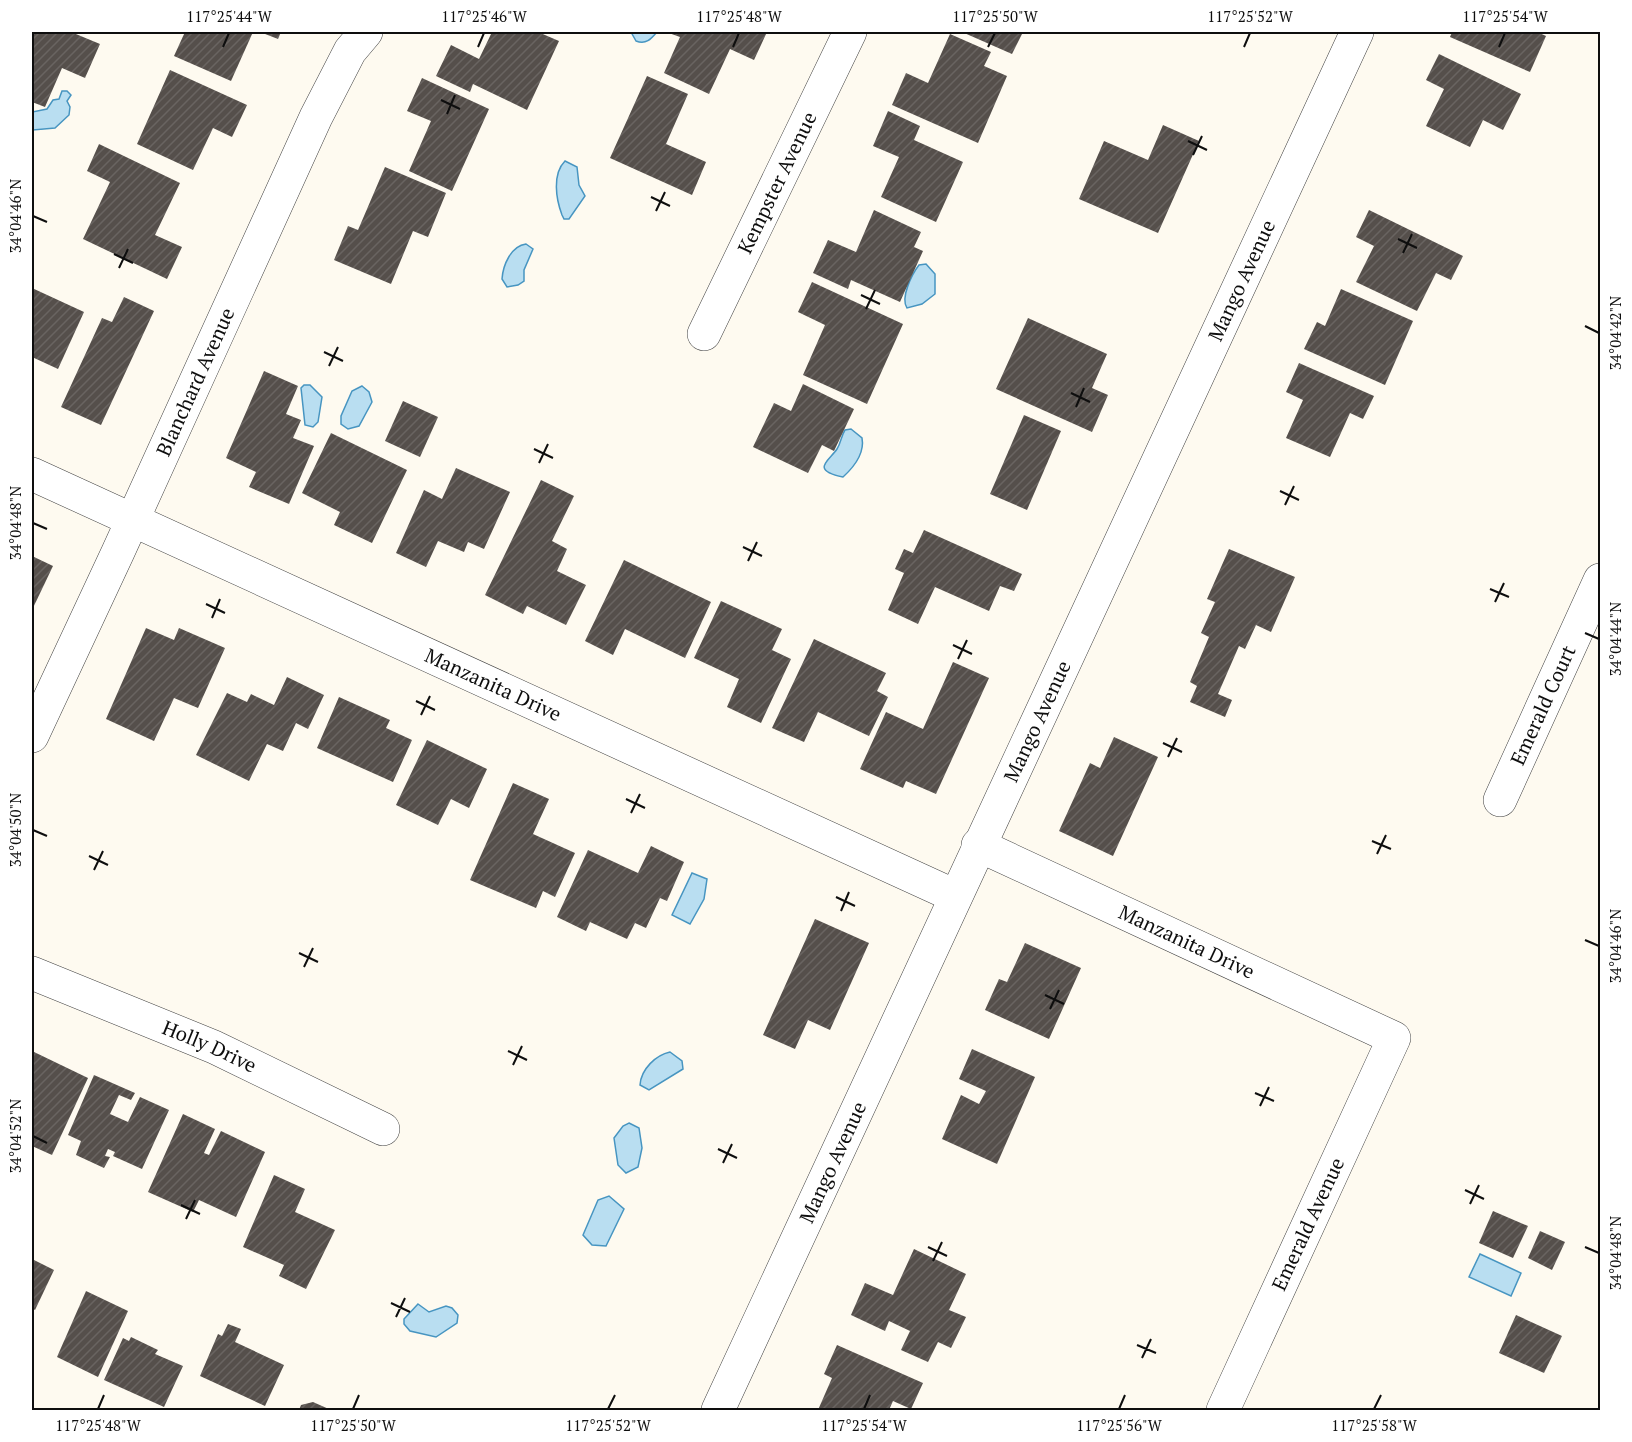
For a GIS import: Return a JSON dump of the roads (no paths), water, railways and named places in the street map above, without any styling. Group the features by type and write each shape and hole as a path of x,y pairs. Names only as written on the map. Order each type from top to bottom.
{"street":[{"name":"Blanchard Avenue","path":"32,736 316,117 350,51 366,32"},
{"name":"Kempster Avenue","path":"704,334 850,32"},
{"name":"Mango Avenue","path":"718,1410 978,845 1357,32"},
{"name":"Manzanita Drive","path":"32,474 955,896"},
{"name":"Emerald Court","path":"1500,800 1600,580"},
{"name":"Manzanita Drive","path":"978,845 1394,1038"},
{"name":"Holly Drive","path":"32,973 214,1047 383,1129"},
{"name":"Emerald Avenue","path":"1223,1410 1394,1038"}],"water":[{"path":"631,32 657,32 643,42 636,41"},
{"path":"62,91 67,91 71,95 67,101 70,107 69,115 55,128 33,130 32,112 47,109 53,100 59,99"},
{"path":"565,161 577,167 579,185 585,196 569,219 564,219 562,215 557,194 558,173"},
{"path":"526,244 533,249 524,270 524,281 507,287 502,279 506,262 516,248"},
{"path":"926,264 935,274 935,294 922,304 907,308 905,298 910,280 919,265"},
{"path":"304,385 310,385 322,397 318,422 313,427 305,425 301,388"},
{"path":"362,386 369,392 372,402 359,426 348,429 341,424 341,416 352,391"},
{"path":"851,429 862,438 862,449 855,464 843,477 824,468 837,449 845,430"},
{"path":"692,873 707,879 704,899 690,924 672,915"},
{"path":"670,1052 682,1061 683,1069 649,1090 640,1085 646,1068 660,1056"},
{"path":"629,1123 639,1128 642,1148 638,1167 626,1173 618,1165 614,1138 623,1126"},
{"path":"609,1196 624,1209 606,1246 592,1245 583,1235 598,1200"},
{"path":"1480,1254 1521,1273 1511,1296 1469,1277"},
{"path":"418,1304 429,1312 446,1306 452,1308 458,1315 457,1323 436,1337 410,1331 404,1324 404,1319"}]}
